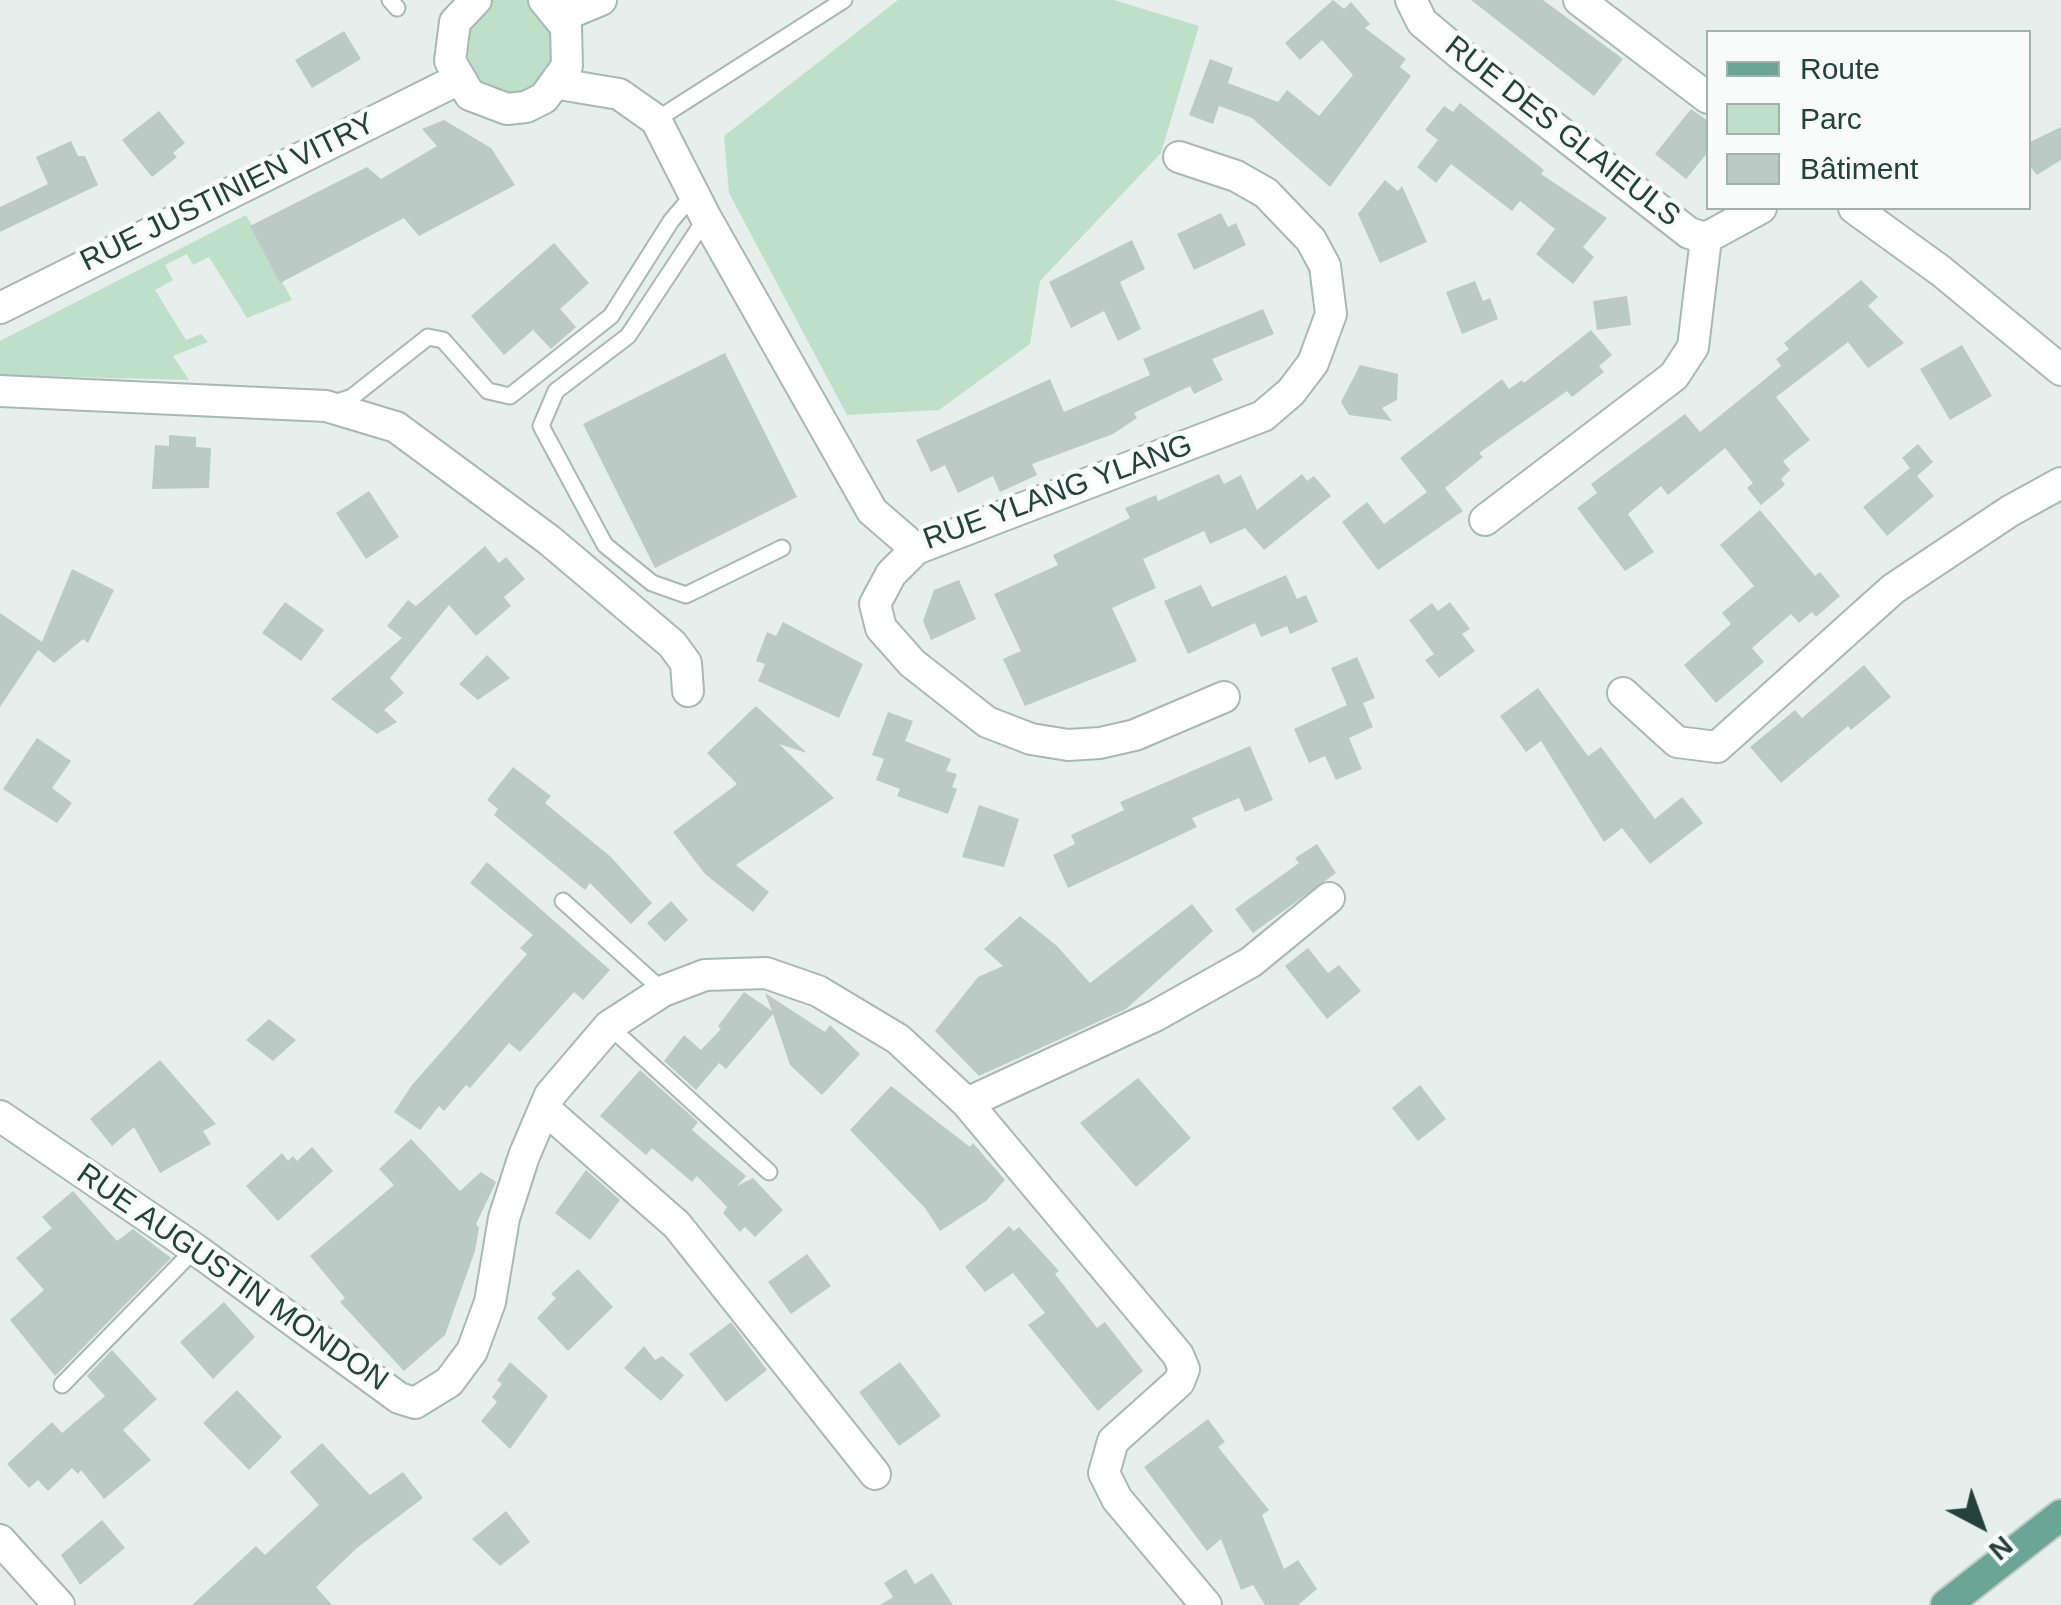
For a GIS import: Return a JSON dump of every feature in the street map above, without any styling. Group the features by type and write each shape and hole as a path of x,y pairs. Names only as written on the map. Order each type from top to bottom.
{"main road":[{"path":"1946,1605 2061,1515"}],"street":[{"path":"468,2 450,41 457,80 478,100 506,109 536,103 558,84 570,47 552,8 601,0"},
{"name":"RUE DES GLAIEULS","path":"1411,0 1422,22 1460,54 1689,233 1706,238 1693,347 1674,376 1485,520"},
{"path":"1580,0 1706,96"},
{"name":"RUE JUSTINIEN VITRY","path":"0,308 457,80"},
{"path":"558,84 619,94 656,120"},
{"name":"RUE YLANG YLANG","path":"656,120 872,512 916,549 1263,416 1291,392 1313,363 1331,314 1325,266 1311,240 1266,194 1236,176 1179,157"},
{"path":"1706,238 1757,210"},
{"path":"1857,210 1941,271 2061,370"},
{"path":"0,391 326,406 396,427 549,540 672,644 686,662 688,691"},
{"path":"1624,693 1676,742 1717,746 1893,589 2010,511 2061,483"},
{"path":"916,549 881,589 875,604 881,628 912,663 986,722 1031,739 1068,745 1100,743 1135,735 1224,697"},
{"path":"967,1103 1155,1016 1251,962 1329,898"},
{"name":"RUE AUGUSTIN MONDON","path":"0,1116 195,1249 399,1398 415,1403 425,1400 462,1367 483,1326 504,1218 544,1108 550,1095 609,1026 663,991 704,975 766,973 818,992 898,1039 967,1103 1178,1355 1184,1369 1179,1382 1113,1440 1104,1473 1117,1500 1206,1605"},
{"path":"544,1108 677,1225 875,1474"},
{"path":"0,1540 59,1605"}],"lane":[{"path":"656,120 844,0"},
{"path":"326,406 352,397 428,338 443,340 488,391 510,396 611,316 671,221 700,206"},
{"path":"700,206 628,336 556,391 541,426 604,546 652,584 686,595 782,548"},
{"path":"563,901 663,991"},
{"path":"609,1026 769,1172"},
{"path":"62,1385 195,1249"}],"green space":[{"path":"476,0 544,0 566,27 545,98 470,95 455,22"},
{"path":"898,0 1114,0 1199,26 1161,153 1040,281 1030,344 939,410 847,415 729,193 724,136"},
{"path":"246,215 292,300 247,318 209,257 193,265 187,254 165,265 173,280 155,290 186,340 201,334 208,342 173,356 189,380 0,375 0,341"}],"building":[{"path":"1333,0 1344,9 1351,2 1370,24 1365,28 1406,59 1400,67 1411,76 1330,187 1252,118 1219,106 1213,124 1189,115 1210,59 1233,68 1228,83 1278,102 1287,90 1319,116 1353,75 1322,40 1300,60 1285,43"},
{"path":"1471,0 1543,0 1623,59 1594,96"},
{"path":"344,31 361,59 312,88 295,60"},
{"path":"1460,103 1544,170 1541,174 1607,218 1583,247 1594,257 1573,284 1536,254 1555,229 1520,201 1512,211 1451,164 1436,183 1417,167 1438,140 1425,130 1444,106 1453,112"},
{"path":"1691,109 1706,120 1706,154 1686,179 1655,154"},
{"path":"159,111 185,143 173,153 177,157 152,177 122,140"},
{"path":"444,120 491,148 515,185 419,236 404,218 280,283 250,226 367,167 381,179 437,146 422,129"},
{"path":"2061,127 2061,160 2037,175 2031,168 2031,142"},
{"path":"71,141 78,156 85,156 98,185 0,232 0,207 48,184 36,157"},
{"path":"1385,180 1398,191 1402,186 1427,242 1380,263 1358,214"},
{"path":"1221,213 1228,227 1236,223 1246,245 1194,270 1177,234"},
{"path":"1132,240 1145,269 1120,282 1141,329 1118,341 1104,311 1071,328 1049,282"},
{"path":"554,243 589,283 560,309 576,327 551,349 533,330 504,355 471,316"},
{"path":"1861,280 1878,297 1868,306 1904,343 1868,368 1848,342 1776,397 1810,440 1783,461 1790,470 1781,479 1785,485 1761,505 1747,488 1753,483 1725,448 1668,495 1661,486 1628,514 1654,552 1625,571 1577,508 1597,493 1591,484 1685,414 1700,432 1781,366 1776,359 1789,349 1784,343"},
{"path":"1475,281 1483,301 1490,298 1498,319 1462,334 1446,292"},
{"path":"1627,296 1631,325 1597,330 1593,301"},
{"path":"1263,309 1274,334 1212,359 1223,380 1194,394 1190,386 1134,413 1137,418 1113,434 1032,464 1037,475 1000,492 993,476 958,493 945,465 931,472 916,440 1050,379 1064,412 1150,375 1143,359"},
{"path":"1591,330 1612,355 1599,366 1604,372 1572,397 1567,391 1479,453 1483,457 1445,488 1463,511 1378,570 1342,522 1367,502 1384,524 1427,492 1400,458 1502,379 1509,389 1522,380 1524,383"},
{"path":"1962,345 1992,396 1950,420 1920,369"},
{"path":"725,353 797,497 655,568 583,424"},
{"path":"1360,365 1398,374 1397,400 1382,408 1392,421 1349,415 1341,402"},
{"path":"169,435 196,437 196,447 211,448 209,488 152,489 155,445 169,446"},
{"path":"1918,444 1933,462 1917,476 1934,496 1887,536 1863,507 1910,468 1902,458"},
{"path":"1219,474 1224,484 1241,475 1257,510 1302,474 1307,481 1314,476 1331,496 1264,550 1245,528 1210,544 1204,531 1143,559 1156,588 1112,608 1137,661 1025,706 1003,659 1021,651 994,594 1058,565 1053,555 1130,518 1125,508 1156,495 1158,501"},
{"path":"369,491 399,537 366,559 336,513"},
{"path":"1760,510 1815,576 1820,572 1840,596 1816,617 1812,612 1799,623 1791,614 1752,648 1764,662 1716,703 1684,665 1731,624 1722,613 1754,586 1720,545"},
{"path":"485,546 499,563 506,557 525,579 504,597 511,606 476,636 449,605 390,678 404,693 384,710 397,722 377,734 331,699 402,638 387,626 408,600 416,606"},
{"path":"72,569 114,590 88,643 83,639 54,663 38,650 0,707 0,613 42,642"},
{"path":"1286,575 1297,599 1306,595 1318,622 1290,634 1287,626 1261,637 1255,623 1188,654 1164,601 1201,585 1212,607"},
{"path":"959,580 976,619 931,640 923,621 934,590"},
{"path":"285,602 324,630 301,661 262,633"},
{"path":"1450,602 1470,629 1462,634 1475,651 1439,678 1425,660 1434,654 1409,620 1432,603 1438,611"},
{"path":"783,622 863,664 839,718 758,681 765,664 756,661 767,632 776,636"},
{"path":"487,655 510,678 478,700 459,684"},
{"path":"1357,657 1375,698 1363,703 1373,727 1349,738 1362,769 1336,780 1325,756 1309,763 1294,729 1347,705 1331,668"},
{"path":"1864,665 1891,697 1851,730 1848,726 1781,783 1750,747 1795,710 1802,718"},
{"path":"1538,688 1588,756 1601,747 1655,819 1682,797 1703,823 1650,864 1622,828 1604,842 1541,741 1526,752 1500,716"},
{"path":"756,706 807,753 779,744 834,798 736,865 769,892 753,912 705,874 673,832 737,784 707,753"},
{"path":"888,712 913,721 905,741 951,759 946,771 957,774 952,787 957,789 948,814 897,796 900,789 876,780 884,759 872,755"},
{"path":"37,738 71,761 52,788 72,803 57,823 3,789"},
{"path":"1250,746 1273,800 1245,812 1239,798 1192,818 1197,827 1068,888 1053,855 1075,844 1071,835 1124,810 1120,802"},
{"path":"513,767 551,796 545,803 611,857 652,903 631,924 590,883 585,890 494,815 498,809 487,800"},
{"path":"979,805 1019,819 1004,867 962,857"},
{"path":"1317,844 1336,873 1253,933 1235,909 1299,863 1295,858"},
{"path":"487,862 610,970 583,1000 574,992 520,1052 509,1043 470,1088 466,1085 444,1111 439,1106 420,1130 394,1112 412,1085 527,954 520,948 533,935 470,883"},
{"path":"671,901 688,920 665,942 647,923"},
{"path":"1192,904 1213,931 1126,1009 979,1076 935,1031 978,977 1003,966 984,949 1020,916 1057,946 1090,983"},
{"path":"1308,948 1328,973 1339,965 1361,991 1327,1019 1285,966"},
{"path":"744,992 772,1011 765,993 825,1032 830,1025 860,1054 822,1095 790,1065 773,1014 726,1069 719,1063 696,1090 664,1061 684,1035 701,1050 721,1029 718,1026"},
{"path":"269,1019 296,1040 273,1061 246,1040"},
{"path":"160,1060 216,1124 203,1131 211,1144 160,1173 134,1127 112,1146 90,1119"},
{"path":"640,1070 698,1122 692,1130 746,1176 737,1186 753,1178 783,1210 755,1237 745,1227 740,1232 723,1213 727,1207 697,1176 692,1182 652,1148 646,1155 600,1116"},
{"path":"1138,1078 1191,1138 1136,1187 1080,1123"},
{"path":"1420,1085 1446,1119 1418,1141 1392,1108"},
{"path":"891,1086 970,1147 973,1143 1005,1180 986,1201 940,1231 925,1208 850,1130"},
{"path":"411,1139 460,1191 481,1172 496,1182 476,1224 479,1228 475,1251 445,1335 404,1371 340,1302 345,1298 310,1256 394,1185 379,1169"},
{"path":"312,1147 333,1171 278,1221 246,1186 282,1153 288,1161 293,1156 297,1161"},
{"path":"586,1170 620,1200 590,1240 555,1213"},
{"path":"73,1191 117,1241 133,1229 171,1258 55,1376 10,1320 44,1290 16,1258 52,1228 42,1217"},
{"path":"1009,1226 1014,1231 1019,1227 1059,1271 1055,1274 1097,1328 1105,1322 1143,1371 1098,1411 1028,1325 1045,1313 1013,1273 985,1292 965,1267"},
{"path":"807,1254 831,1286 791,1314 768,1282"},
{"path":"578,1269 613,1307 568,1351 537,1318 556,1298 551,1294"},
{"path":"224,1302 255,1337 213,1379 180,1342"},
{"path":"731,1322 767,1370 726,1402 689,1354"},
{"path":"644,1346 655,1360 662,1356 684,1375 661,1401 624,1368"},
{"path":"112,1350 157,1399 123,1430 151,1460 104,1499 81,1470 78,1474 72,1468 48,1491 38,1480 29,1488 7,1464 52,1422 62,1433 105,1396 87,1376"},
{"path":"510,1362 548,1396 510,1449 481,1421 497,1402 492,1397 502,1384 497,1380"},
{"path":"900,1362 941,1416 899,1446 859,1392"},
{"path":"237,1390 282,1437 249,1470 203,1423"},
{"path":"1208,1419 1225,1442 1218,1447 1269,1510 1262,1515 1284,1569 1298,1560 1317,1589 1298,1605 1265,1605 1253,1585 1241,1590 1221,1539 1207,1551 1144,1467"},
{"path":"322,1443 370,1495 403,1472 423,1498 357,1548 316,1587 332,1605 192,1605 256,1546 265,1555 319,1505 290,1472"},
{"path":"506,1511 530,1542 500,1566 472,1539"},
{"path":"102,1520 125,1548 80,1585 61,1555"},
{"path":"906,1569 915,1584 932,1573 953,1605 880,1605 893,1597 884,1583"}]}
